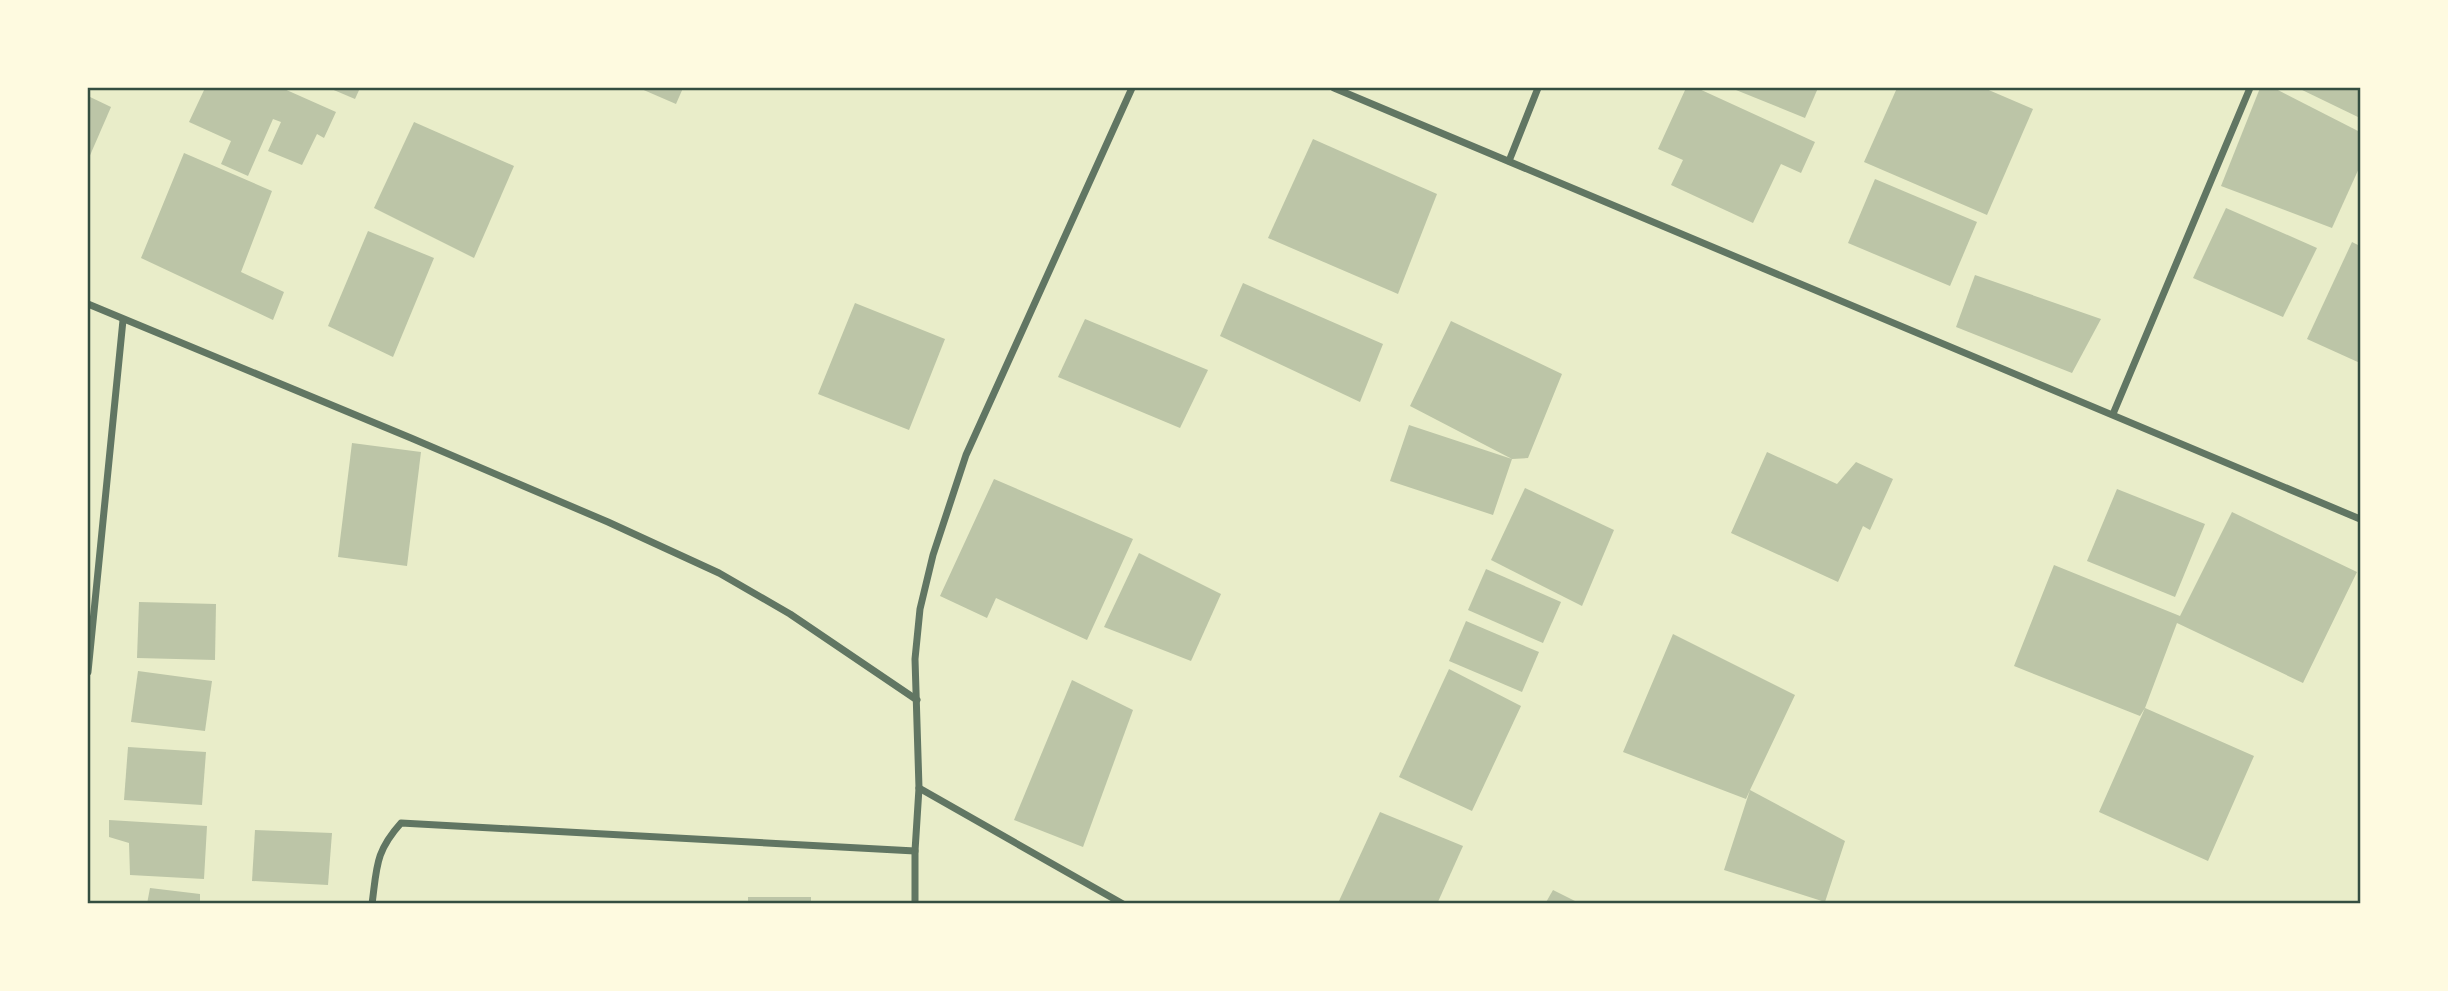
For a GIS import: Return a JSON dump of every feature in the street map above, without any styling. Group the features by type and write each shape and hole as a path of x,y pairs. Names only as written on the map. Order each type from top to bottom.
{"street":[{"path":"915,904 919,788 915,659 920,609 933,555 966,455 1132,88"},
{"path":"1334,88 2361,519"},
{"path":"1509,161 1538,88"},
{"path":"2113,414 2250,88"},
{"path":"88,304 423,443 719,573 789,614 917,700"},
{"path":"88,672 123,320"},
{"path":"919,788 1123,904"},
{"path":"372,904 378,861 386,840 401,823 915,851"}],"building":[{"path":"205,88 282,88 336,112 324,138 317,134 302,165 268,151 281,122 273,119 248,176 221,164 231,141 189,122"},
{"path":"329,88 360,88 355,99"},
{"path":"639,88 683,88 676,104"},
{"path":"1686,88 1697,88 1815,142 1801,173 1781,164 1753,223 1671,185 1683,160 1658,149"},
{"path":"1731,88 1818,88 1805,118"},
{"path":"1897,88 1984,88 2033,109 1987,215 1864,162"},
{"path":"2260,88 2274,88 2360,132 2360,166 2332,228 2221,186"},
{"path":"2298,88 2360,88 2360,118"},
{"path":"88,96 111,107 88,160"},
{"path":"414,122 514,166 474,258 374,208"},
{"path":"1313,139 1437,194 1398,294 1268,238"},
{"path":"184,153 272,191 241,272 284,292 273,320 141,258"},
{"path":"1875,179 1977,222 1950,286 1848,243"},
{"path":"2226,208 2317,248 2283,317 2193,278"},
{"path":"368,231 434,258 393,357 328,326"},
{"path":"2352,242 2360,246 2360,363 2307,339"},
{"path":"1975,275 2101,319 2072,373 1956,327"},
{"path":"1243,283 1383,344 1360,402 1220,336"},
{"path":"855,303 945,339 909,430 818,394"},
{"path":"1085,319 1208,370 1180,428 1058,377"},
{"path":"1451,321 1562,374 1528,458 1512,459 1410,406"},
{"path":"1409,425 1512,459 1493,515 1390,481"},
{"path":"352,443 421,452 407,566 338,557"},
{"path":"1767,452 1837,484 1856,462 1893,479 1870,530 1863,526 1838,582 1731,533"},
{"path":"994,479 1133,539 1087,640 996,598 987,618 940,596"},
{"path":"1525,488 1614,530 1582,606 1491,560"},
{"path":"2117,489 2205,524 2175,597 2087,561"},
{"path":"2232,512 2357,572 2303,683 2177,623 2140,716 2014,666 2054,565 2180,616"},
{"path":"1139,553 1221,594 1191,661 1104,627"},
{"path":"1486,569 1561,602 1543,643 1468,610"},
{"path":"139,602 216,604 215,660 137,658"},
{"path":"1466,621 1539,652 1522,692 1449,661"},
{"path":"1673,634 1795,695 1746,799 1623,752"},
{"path":"1449,669 1521,706 1472,811 1399,777"},
{"path":"138,671 212,681 205,731 131,722"},
{"path":"1072,680 1133,710 1083,847 1014,820"},
{"path":"2145,708 2254,756 2208,861 2099,812"},
{"path":"128,747 206,752 202,805 124,800"},
{"path":"1750,790 1845,841 1825,902 1724,870"},
{"path":"1380,812 1463,846 1437,904 1344,904 1339,901"},
{"path":"109,820 207,826 204,879 130,875 129,843 109,837"},
{"path":"255,830 332,833 328,885 252,881"},
{"path":"150,888 200,894 200,904 147,904"},
{"path":"1553,890 1581,904 1545,904"},
{"path":"748,897 811,897 811,904 748,904"}]}
